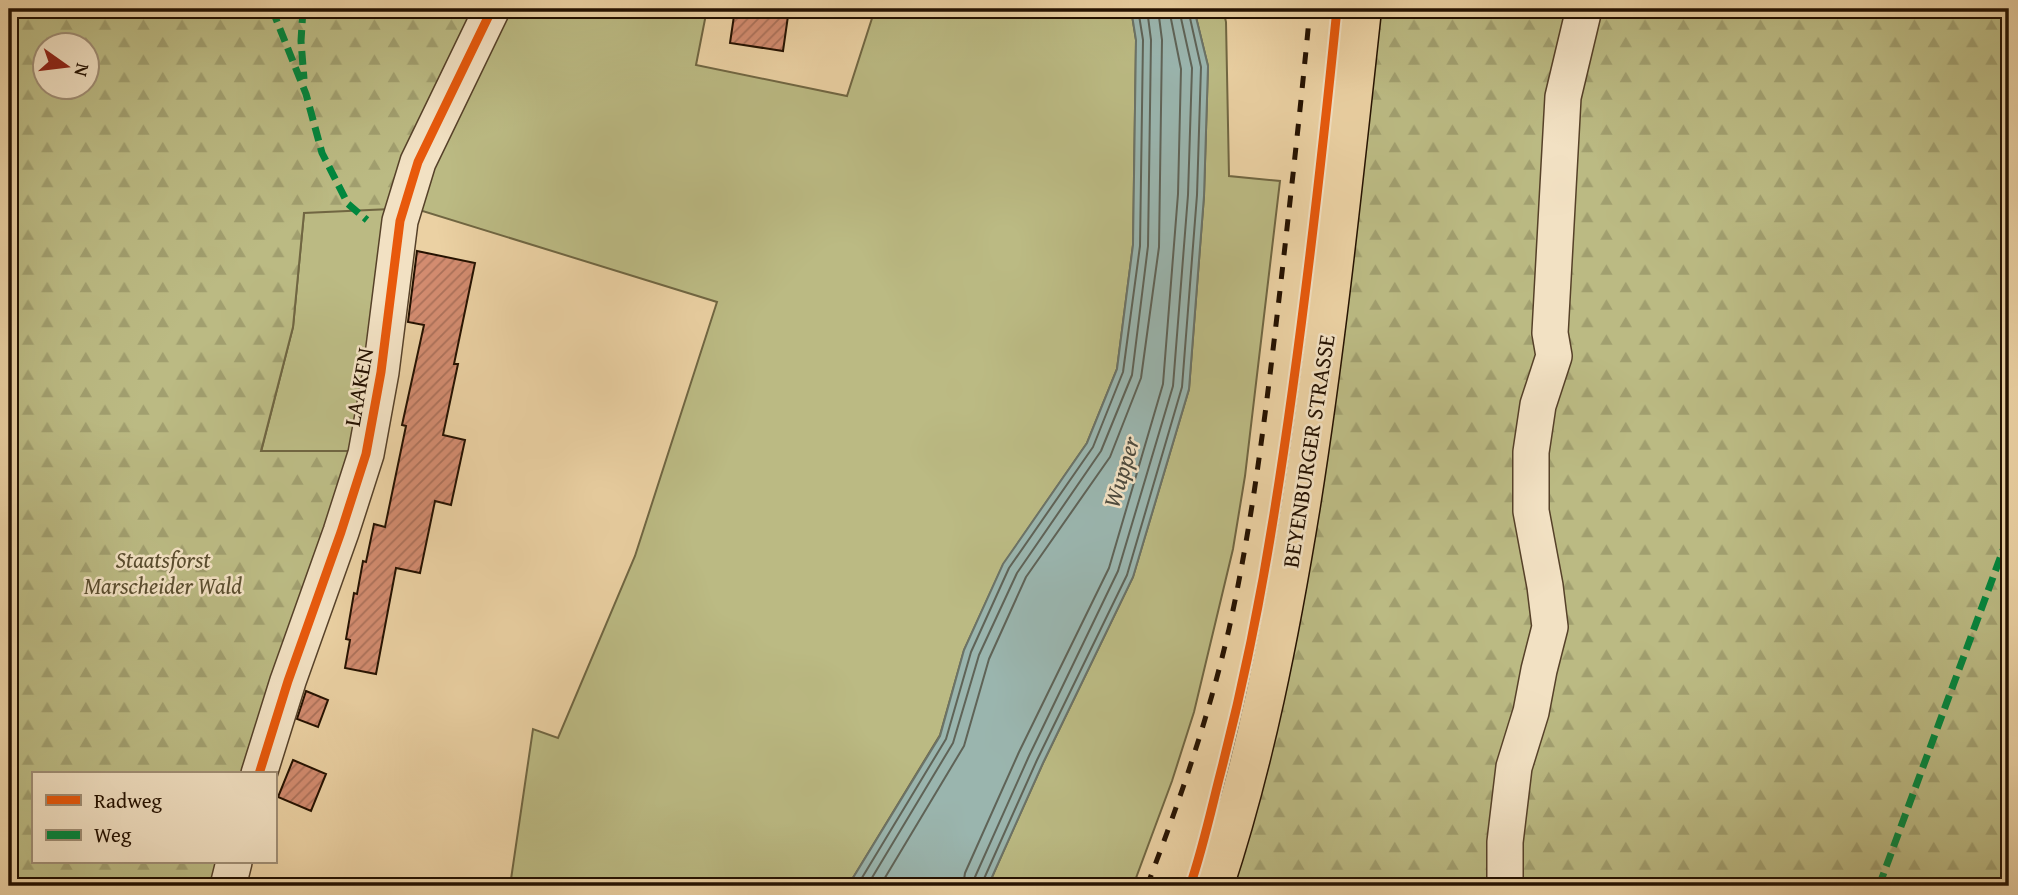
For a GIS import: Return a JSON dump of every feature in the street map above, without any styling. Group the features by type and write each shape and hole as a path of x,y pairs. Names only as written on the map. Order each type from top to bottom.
{"main road":[{"name":"BEYENBURGER STRASSE","path":"1214,886 1257,729 1292,560 1330,302 1362,9"}],"street":[{"name":"LAAKEN","path":"260,772 366,454 381,372 400,220 418,162 492,9"},
{"path":"1504,886 1505,842 1514,767 1531,712 1550,627 1531,511 1531,452 1538,405 1554,356 1550,333 1563,97 1584,9"},
{"path":"228,886 234,864"}],"green space":[{"name":"Staatsforst Marscheider Wald","path":"9,9 493,9 413,208 304,213 293,327 261,451 366,451 260,772 32,772 32,864 234,864 229,886 9,886"},
{"path":"493,9 707,9 696,65 847,96 875,9 1131,9 1136,40 1133,245 1117,369 1087,443 1003,565 964,650 940,735 848,886 510,886 533,729 558,738 635,556 717,302 413,208 366,451 261,452 293,327 304,213"},
{"path":"1194,9 1223,9 1226,22 1229,176 1280,181 1245,476 1233,549 1194,712 1133,886 988,886 1043,763 1133,577 1189,389 1204,196 1208,66"},
{"path":"1378,9 2009,9 2009,886 1227,886"}],"water":[{"name":"Wupper","path":"1131,9 1194,9 1208,66 1204,196 1189,389 1133,577 1043,763 988,886 848,886 940,736 964,650 1003,564 1087,443 1117,369 1133,245 1136,40"}],"building":[{"path":"735,9 789,9 783,51 730,43"},
{"path":"417,251 475,263 454,364 458,364 443,435 465,440 451,505 435,501 420,573 396,568 376,674 345,668 350,640 346,639 354,593 357,594 374,524 385,527 406,426 402,425 424,325 408,322"},
{"path":"306,691 328,700 318,727 297,719"},
{"path":"293,760 326,774 311,811 278,797"}],"railway":[{"path":"1147,886 1203,727 1238,588 1269,382 1310,9"}],"marked path":[{"path":"272,9 306,94 322,153 348,204 367,220"},
{"path":"303,9 301,41 304,79"},
{"path":"1879,886 2009,534"}],"cycle path":[{"path":"260,772 366,454 381,372 400,221 418,162 492,9"},
{"path":"1190,886 1206,833 1235,713 1269,547 1317,199 1337,9"}]}
